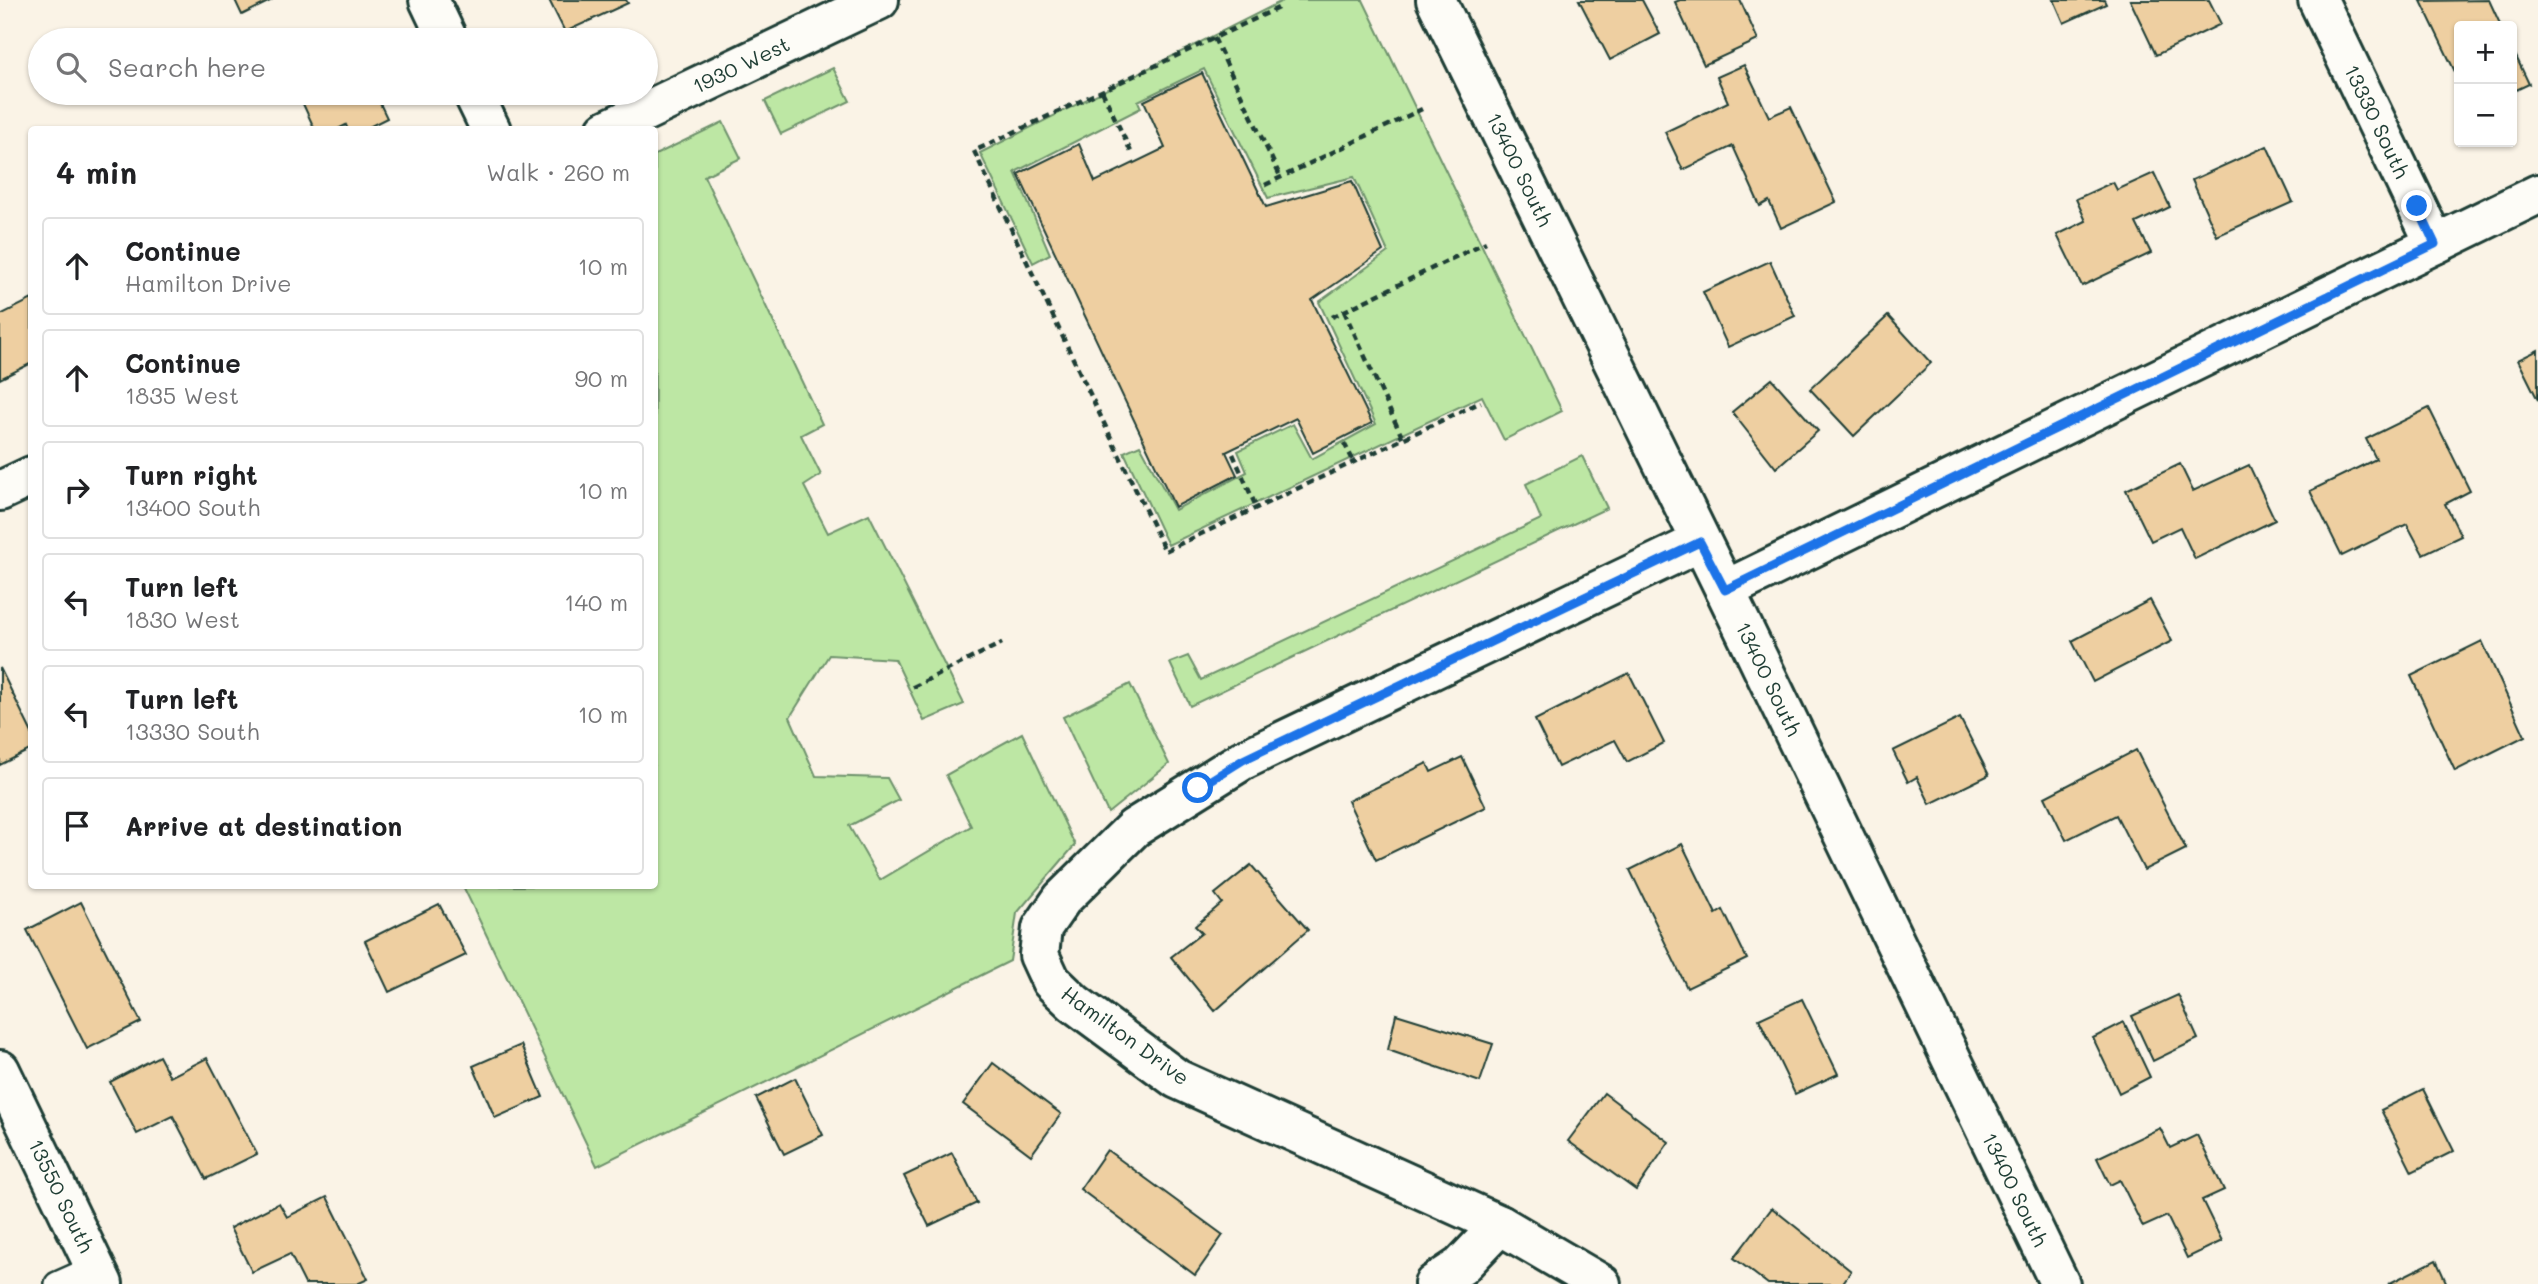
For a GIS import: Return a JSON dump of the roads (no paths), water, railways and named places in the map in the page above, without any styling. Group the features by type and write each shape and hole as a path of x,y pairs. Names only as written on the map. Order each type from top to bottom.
{"street":[{"path":"429,0 442,28"},
{"name":"1930 West","path":"614,126 879,0"},
{"name":"13400 South","path":"1436,0 2060,1284"},
{"name":"13330 South","path":"2318,0 2435,244"},
{"path":"479,105 489,126"},
{"path":"1725,590 2538,194"},
{"path":"0,492 28,478"},
{"name":"Hamilton Drive","path":"1601,1284 1500,1225 1177,1079 1074,1003 1051,981 1039,954 1042,928 1062,899 1134,828 1243,760 1700,542"},
{"name":"13550 South","path":"0,1070 99,1276"},
{"path":"1434,1284 1461,1266 1500,1225"}],"lane":[{"path":"57,1284 99,1276"}]}
